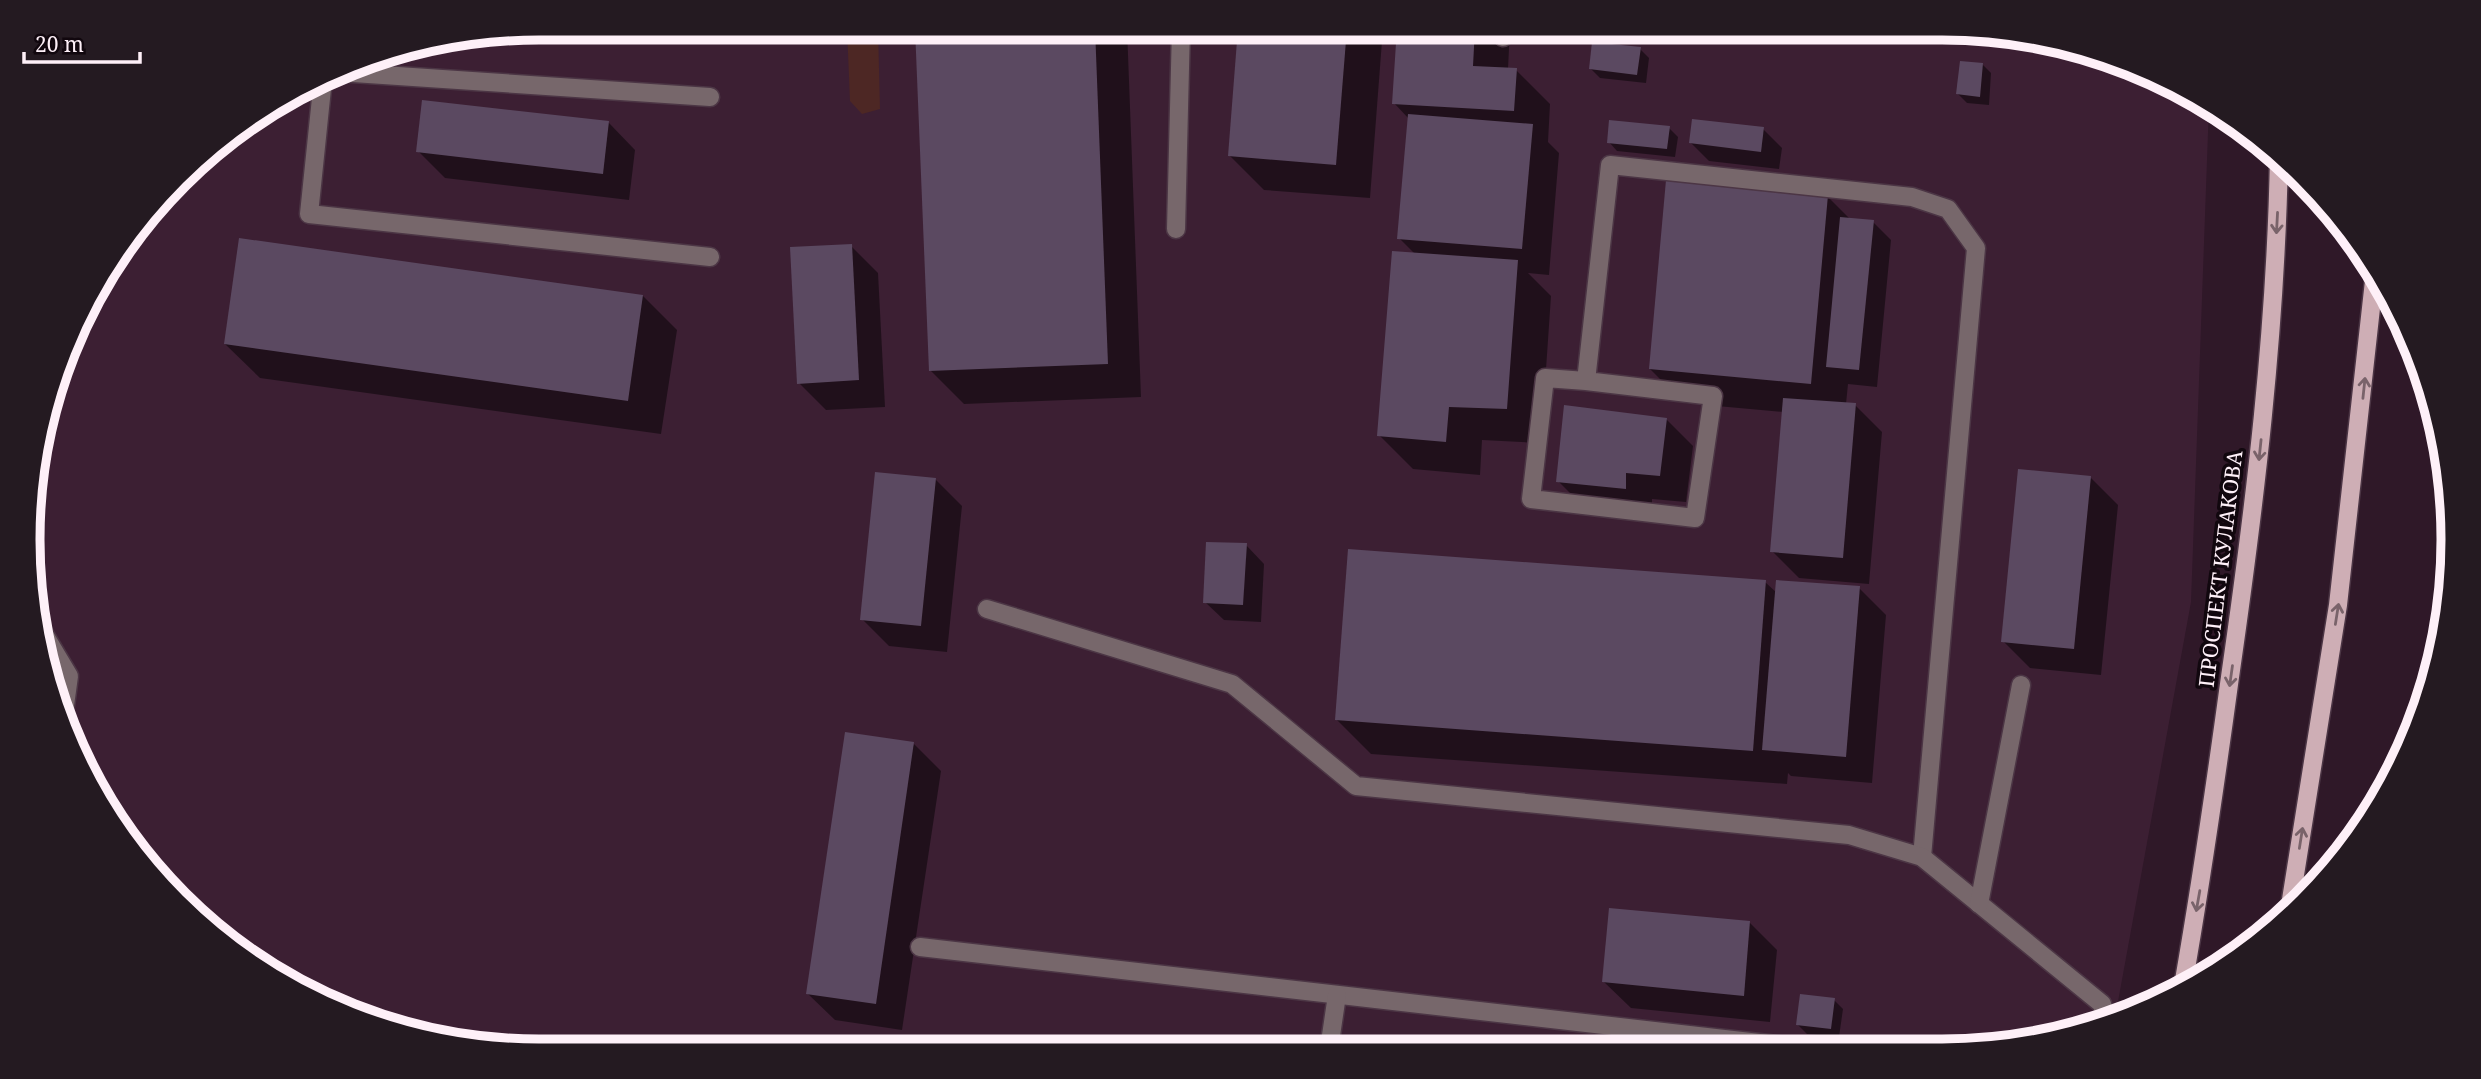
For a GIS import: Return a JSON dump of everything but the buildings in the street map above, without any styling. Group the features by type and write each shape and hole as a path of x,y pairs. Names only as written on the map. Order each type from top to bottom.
{"main road":[{"name":"ПРОСПЕКТ КУЛАКОВА","path":"2185,975 2200,888 2255,498 2270,352 2278,171"},
{"path":"2292,896 2338,605 2373,289"}],"lane":[{"path":"1176,229 1181,40"},
{"path":"361,74 709,97"},
{"path":"322,91 309,214 710,257"},
{"path":"1586,381 1610,165 1912,197 1948,209 1976,248 1922,857"},
{"path":"1545,378 1586,381 1713,396 1695,518 1531,499 1545,378"},
{"path":"987,609 1231,684 1356,786 1849,835 1922,857 2102,1004 2104,1011"},
{"path":"52,648 69,676 66,697"},
{"path":"1979,904 2021,685"},
{"path":"920,947 1725,1039"},
{"path":"1330,1039 1337,995"}],"shaded area":[{"path":"540,40 1974,41 2039,50 2102,67 2133,78 2209,118 2191,602 2117,1007 2071,1022 2007,1034 1942,1039 507,1038 410,1022 348,1001 319,987 262,955 236,936 186,893 164,869 124,817 107,789 78,731 67,700 57,669 45,605 41,572 41,507 57,410 78,348 124,262 164,210 210,164 262,124 348,78 410,57 474,45"},
{"path":"847,40 878,40 880,109 862,114 850,101"}]}
